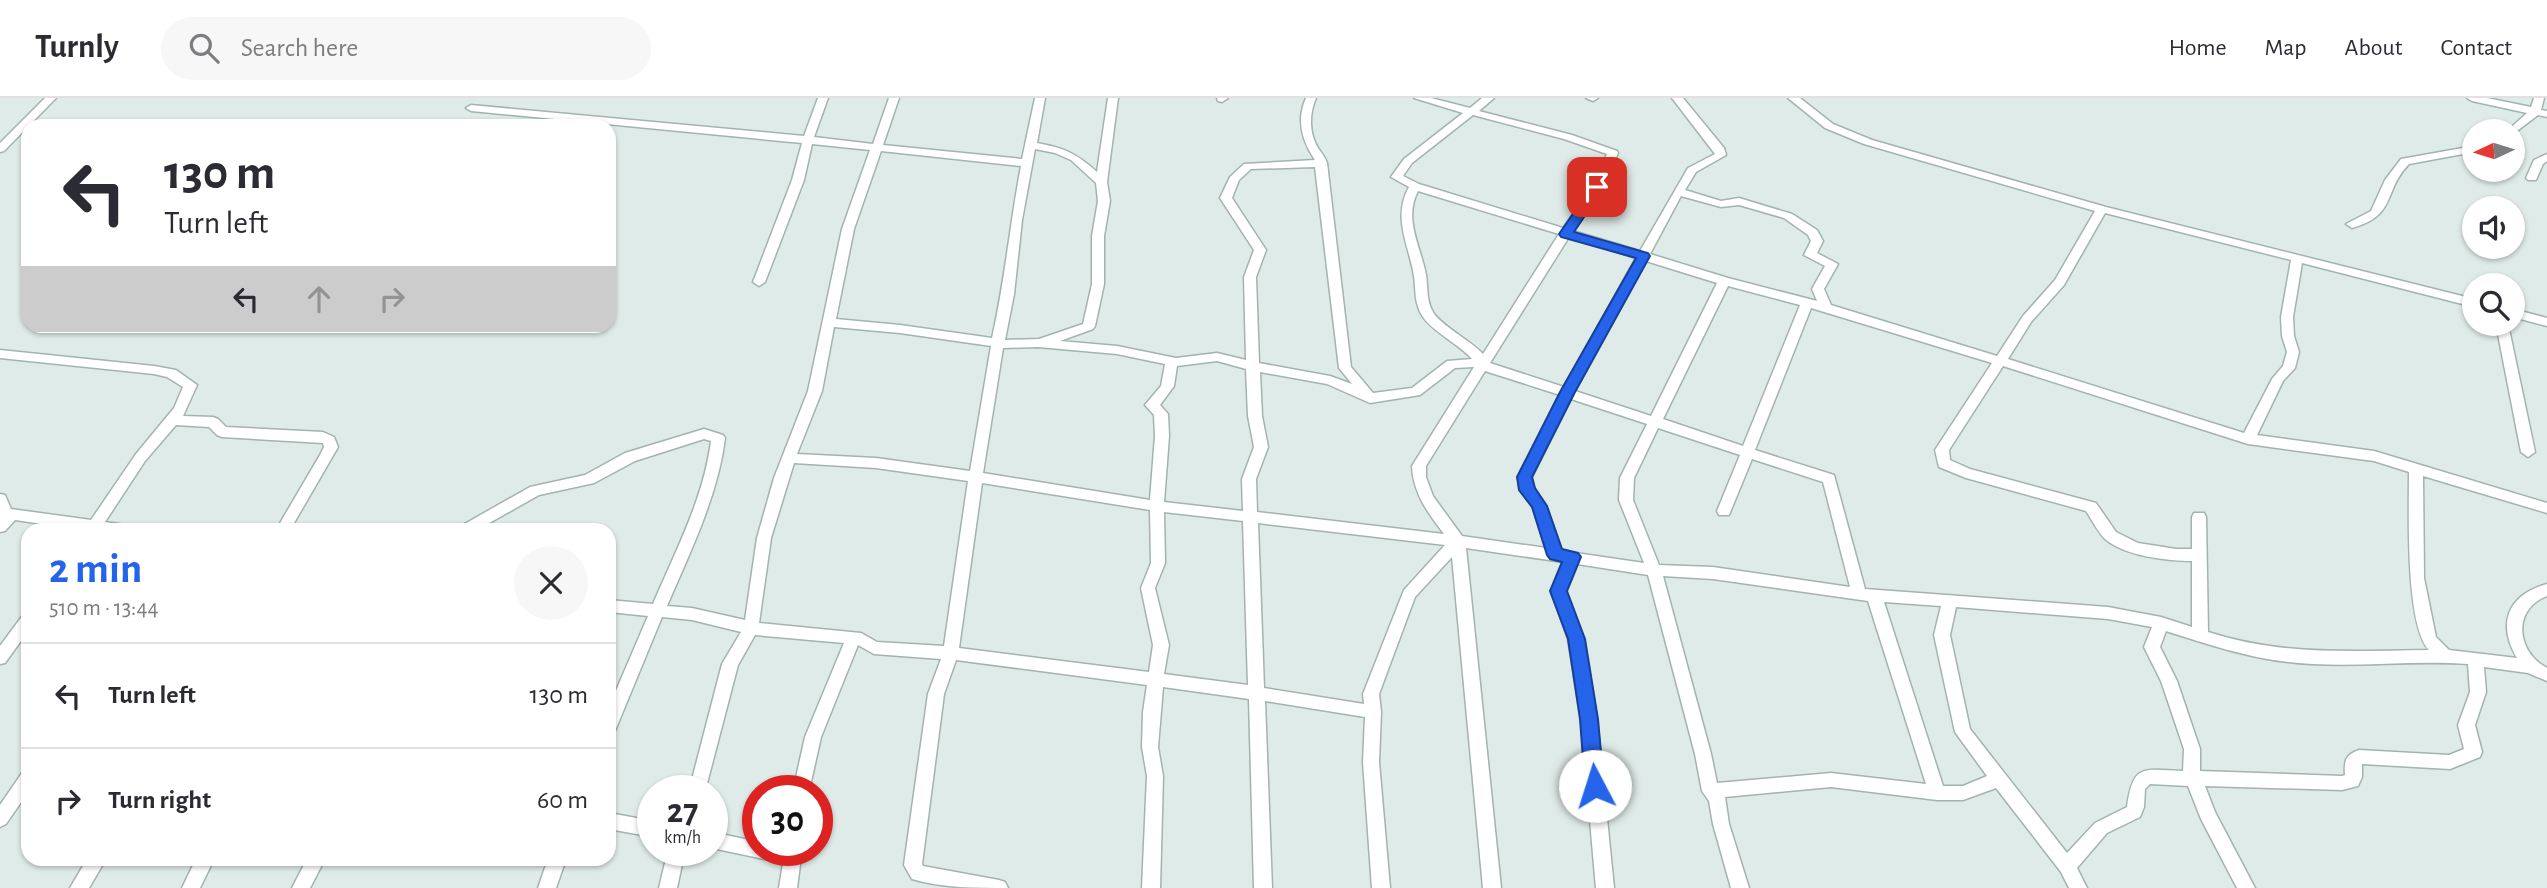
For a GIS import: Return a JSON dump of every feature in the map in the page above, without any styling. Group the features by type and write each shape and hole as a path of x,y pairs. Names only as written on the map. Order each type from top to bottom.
{"street":[{"path":"30,119 51,98"},
{"path":"759,282 798,180 823,98"},
{"path":"701,775 726,674 739,645 751,628 764,538 789,458 816,391 848,229 894,98"},
{"path":"999,888 932,876 914,870 936,694 951,653 976,476 1008,294 1012,250 1040,98"},
{"path":"1038,343 1089,326 1098,284 1098,236 1104,201 1101,182 1113,98"},
{"path":"1311,98 1304,116 1310,149 1320,158 1321,163 1345,368 1370,398"},
{"path":"1419,98 1568,137 1614,153 1597,187 1419,466 1425,498 1458,541 1492,888"},
{"path":"1489,98 1408,161 1397,177 1415,186 1566,234 1826,308 2248,439 2307,449 2352,452 2416,468 2547,508"},
{"path":"1605,888 1589,719 1576,639 1559,591 1564,556 1539,506 1527,490 1525,477 1568,392 1678,192 1692,170 1721,155 1720,150 1677,98"},
{"path":"1793,98 1829,126 1868,142 2102,209 2462,300"},
{"path":"2472,98 2547,114"},
{"path":"2525,120 2535,112 2539,98"},
{"path":"471,108 587,119"},
{"path":"616,122 1026,163"},
{"path":"0,149 21,128"},
{"path":"1030,145 1058,150 1076,158 1101,182"},
{"path":"2352,224 2368,221 2379,211 2397,167 2404,160 2462,151"},
{"path":"2532,178 2538,162 2547,157"},
{"path":"1263,888 1249,479 1261,447 1255,416 1250,277 1260,250 1226,198 1234,179 1248,166 1321,163"},
{"path":"1415,186 1407,196 1408,231 1413,257 1419,270 1421,298 1428,316 1461,340 1484,365"},
{"path":"1678,192 1721,204 1739,201 1780,213 1813,233 1817,241 1810,254 1832,264 1818,289 1826,308"},
{"path":"2102,209 2060,282 2027,319 1942,450 1944,463 1966,473 2091,507 2111,536 2135,548 2176,555 2199,555"},
{"path":"2248,439 2278,379 2289,368 2294,352 2288,336 2287,317 2297,259"},
{"path":"1724,281 1627,478 1625,490 1626,500 1654,570 1703,754 1710,791 1717,799 1721,824 1740,888"},
{"path":"1724,511 1807,303"},
{"path":"2525,316 2547,322"},
{"path":"831,323 900,328 1016,345 1038,343 1117,350 1171,361 1217,357 1330,380 1370,398 1415,392 1452,364 1462,362 1484,365 1829,479 1866,595 1937,793"},
{"path":"2504,336 2528,452"},
{"path":"0,354 171,373 190,385 188,395 174,420 147,449 96,523"},
{"path":"1151,888 1155,776 1150,747 1151,712 1161,645 1148,588 1158,563 1157,506 1162,436 1161,414 1152,405 1164,396 1170,386 1171,361"},
{"path":"174,420 213,422 222,432 323,436 329,440 331,447 327,456 287,523"},
{"path":"478,523 535,491 589,479 629,457 704,434 718,438 715,462 696,519 616,709"},
{"path":"789,458 876,463 1251,519 1458,541 1654,570 1713,573 1866,595 2108,613 2161,623 2245,649 2312,659 2445,656 2531,667 2547,675"},
{"path":"2416,468 2417,578 2429,640 2445,656"},
{"path":"0,499 6,513 64,523"},
{"path":"0,527 12,514"},
{"path":"2199,517 2200,637"},
{"path":"1381,888 1371,762 1371,694 1409,594 1458,541"},
{"path":"2531,667 2517,643 2512,627 2515,615 2532,596 2547,590"},
{"path":"1950,602 1942,635 1959,722 1967,740 2067,866 2078,888"},
{"path":"616,607 692,614 751,628 861,639 874,648 951,653 1257,693 1373,712"},
{"path":"2161,623 2152,647 2169,681 2192,749 2190,767 2193,777 2207,814 2246,888"},
{"path":"0,658 21,629"},
{"path":"805,775 813,737 853,639"},
{"path":"2067,866 2101,828 2134,812 2135,788 2140,780 2147,777 2342,783 2353,781 2352,762 2359,757 2434,763 2459,759 2474,752 2466,735 2465,723 2478,693 2476,663 2488,660"},
{"path":"1710,791 1831,780 1937,793 1963,793 2000,779"},
{"path":"0,819 21,788"},
{"path":"616,822 637,826"},
{"path":"79,888 93,866"},
{"path":"191,888 202,866"},
{"path":"301,888 312,866"},
{"path":"547,888 554,866"},
{"path":"668,888 673,866"},
{"path":"788,888 790,866"}],"route":[{"path":"1595,786 1589,719 1576,639 1570,629 1559,591 1573,557 1556,555 1539,506 1527,490 1525,477 1568,392 1643,256 1566,234 1597,187"}]}
